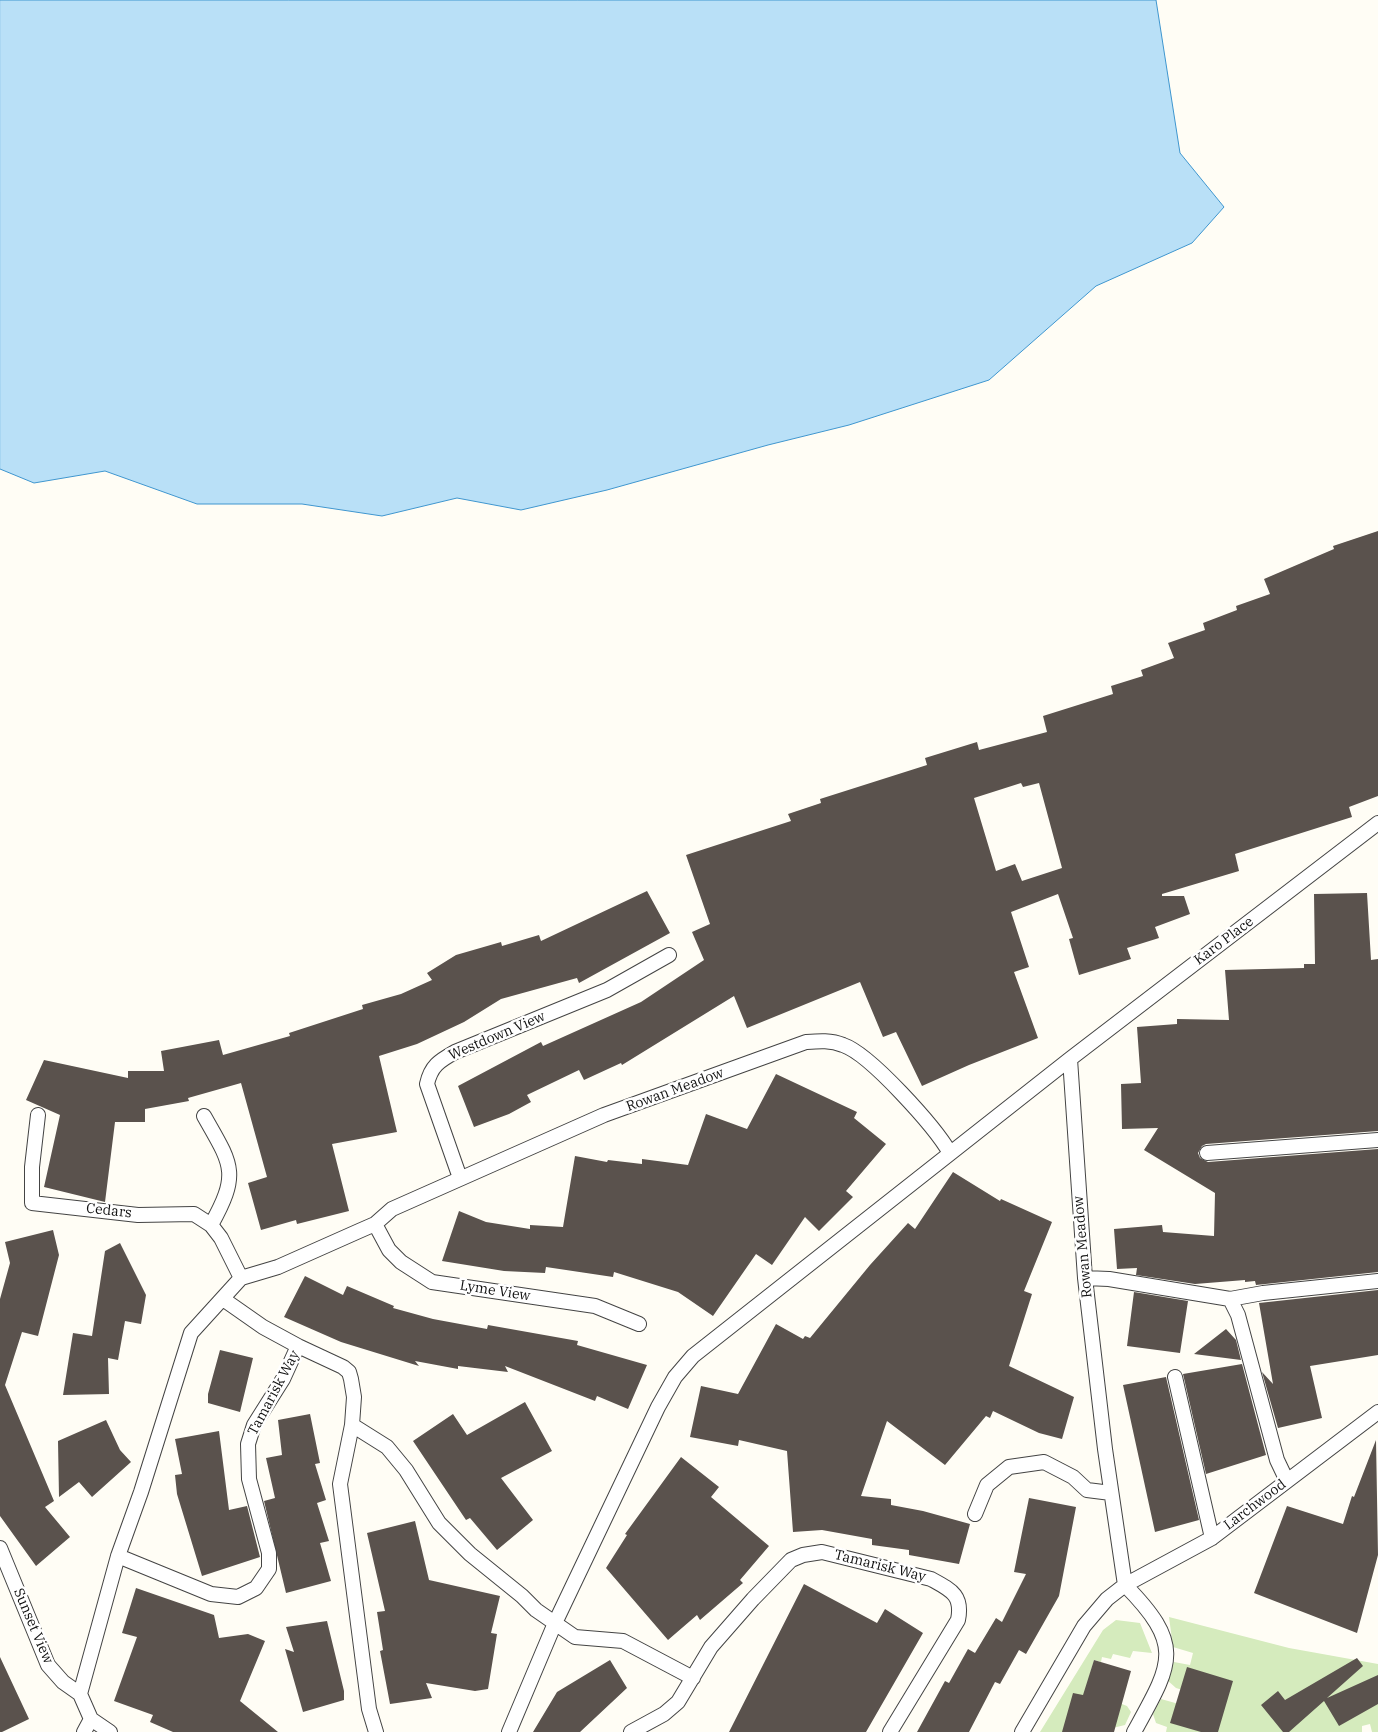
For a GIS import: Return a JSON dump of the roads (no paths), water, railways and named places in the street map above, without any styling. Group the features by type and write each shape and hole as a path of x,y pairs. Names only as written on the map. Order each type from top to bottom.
{"lane":[{"name":"Karo Place","path":"1070,1059 1378,824"},
{"name":"Westdown View","path":"460,1178 427,1084 429,1072 440,1061 455,1052 607,990 669,955"},
{"name":"Rowan Meadow","path":"241,1278 278,1266 375,1224 392,1209 604,1115 806,1042 828,1040 845,1045 867,1058 940,1135 950,1153"},
{"path":"509,1732 555,1623 658,1407 676,1377 693,1356 1070,1059"},
{"name":"Rowan Meadow","path":"1070,1059 1085,1278 1111,1493 1125,1585"},
{"name":"Cedars","path":"38,1116 32,1167 32,1203 138,1215 194,1214 211,1225 221,1238 241,1278"},
{"path":"204,1116 221,1145 230,1172 230,1186 211,1225"},
{"path":"1207,1153 1378,1140"},
{"name":"Lyme View","path":"375,1224 389,1250 401,1262 432,1282 595,1306 639,1324"},
{"path":"110,1732 91,1719 80,1694 118,1556 141,1492 191,1333 241,1278"},
{"path":"1085,1278 1109,1279 1230,1300 1263,1292 1378,1281"},
{"path":"223,1299 262,1327 298,1346"},
{"path":"1230,1300 1238,1315 1277,1460 1286,1481"},
{"name":"Tamarisk Way","path":"118,1556 212,1594 238,1597 256,1588 268,1569 269,1553 249,1479 248,1444 254,1426 283,1379 298,1346 343,1367 349,1372 354,1397 352,1425 340,1484 369,1709 376,1732"},
{"path":"1175,1377 1212,1538"},
{"name":"Larchwood","path":"1022,1732 1084,1626 1107,1599 1125,1585 1212,1538 1378,1412"},
{"path":"352,1425 374,1437 398,1458 439,1523 470,1554 522,1596 536,1610 575,1637 624,1641 693,1678"},
{"path":"975,1514 988,1484 1009,1467 1044,1462 1073,1477 1087,1490 1111,1493"},
{"name":"Sunset View","path":"0,1548 48,1665 63,1682 80,1694"},
{"name":"Tamarisk Way","path":"631,1732 664,1714 678,1702 711,1647 753,1599 791,1560 822,1552 931,1579 948,1588 958,1597 960,1608 958,1620 890,1732"},
{"path":"1125,1585 1144,1604 1160,1627 1167,1646 1161,1682 1134,1732"},
{"path":"84,1732 91,1719"}],"water":[{"path":"0,0 1156,0 1180,153 1224,207 1192,243 1096,286 989,380 849,425 768,445 607,490 521,510 457,498 382,516 302,504 197,504 105,471 34,483 0,469"}]}
